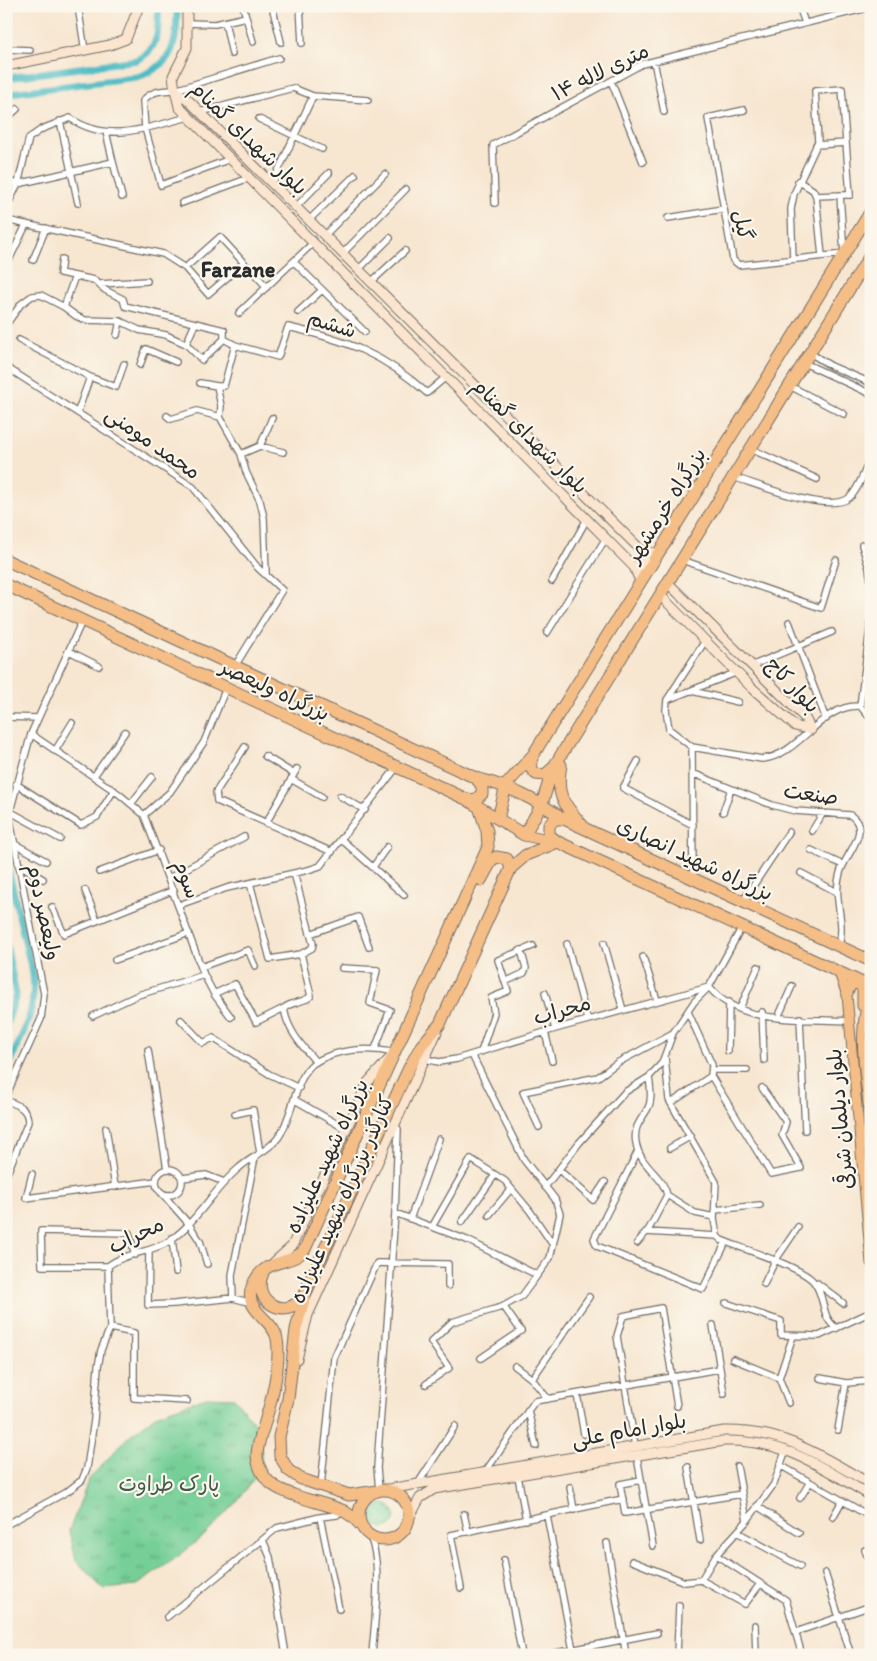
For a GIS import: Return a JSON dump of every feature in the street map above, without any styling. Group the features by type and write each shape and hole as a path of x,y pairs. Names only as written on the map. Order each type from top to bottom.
{"highway":[{"name":"بزرگراه خرمشهر","path":"498,818 506,785 533,755 871,211"},
{"name":"بزرگراه خرمشهر","path":"524,835 542,804 553,768 871,254"},
{"name":"بزرگراه ولیعصر","path":"6,560 476,778 506,785"},
{"name":"بزرگراه ولیعصر","path":"6,586 466,799 524,835"},
{"path":"563,753 558,781 560,794 567,806 586,829"},
{"path":"533,755 530,767 536,774 545,775 553,768"},
{"path":"466,799 475,800 482,794 482,786 476,778"},
{"name":"بزرگراه شهید انصاری","path":"506,785 542,804 564,819 871,961"},
{"name":"بزرگراه شهید علیزاده","path":"267,1268 296,1257 305,1249 488,847 488,831 479,807"},
{"path":"558,842 549,835 549,825 555,819 564,819"},
{"name":"بزرگراه شهید انصاری","path":"524,835 558,842 871,987"},
{"name":"بزرگراه شهید علیزاده","path":"380,1490 349,1495 298,1478 287,1469 279,1453 279,1435 288,1393 295,1335 308,1285 411,1064 426,1040 440,1024 512,868 526,855 558,842"},
{"path":"462,905 472,896 495,858 500,856 507,858 512,868"},
{"path":"267,1268 260,1279 261,1292 266,1301 277,1308 286,1308 296,1304 308,1285"},
{"path":"267,1268 252,1287 252,1303 273,1329 278,1342 272,1394 258,1449 260,1470 268,1480 281,1490 341,1510 354,1518 366,1532 378,1539 392,1538 402,1532 407,1522 408,1511 403,1500 393,1492 380,1490 367,1496 361,1505 359,1519 366,1532"}],"main road":[{"path":"6,66 110,46 126,39 139,6"},
{"path":"174,90 173,76 187,48 187,6"},
{"name":"بلوار شهدای گمنام","path":"174,90 200,112 642,551"},
{"name":"بلوار شهدای گمنام","path":"174,90 179,107 188,117 606,538 634,567 640,581"},
{"path":"446,377 456,367"},
{"path":"642,551 658,554"},
{"path":"634,567 641,566 645,562 646,556 642,551"},
{"name":"بلوار کاج","path":"668,583 805,718 811,730"},
{"name":"بلوار کاج","path":"660,595 735,673 795,726 811,730"},
{"path":"673,609 674,601 684,599"},
{"name":"بلوار دیلمان شرقی","path":"839,972 847,995 871,1264"},
{"path":"847,995 852,984 856,983 861,986 862,1039"},
{"name":"بلوار دیلمان شرقی","path":"871,992 868,999 868,1025 862,1039 871,1128"},
{"name":"کنارگذر بزرگراه شهید علیزاده","path":"288,1393 308,1314 440,1024"},
{"name":"بلوار امام علی","path":"380,1490 724,1431 767,1433 782,1438 813,1452 871,1484"},
{"name":"بلوار امام علی","path":"407,1522 420,1498 427,1492 724,1441 747,1440 786,1449 871,1496"},
{"path":"635,1446 637,1457"}],"street":[{"path":"6,30 7,6"},
{"path":"78,6 85,50"},
{"path":"243,6 253,42"},
{"path":"272,6 281,42"},
{"path":"300,6 302,44"},
{"path":"799,6 804,23"},
{"name":"۱۴ متری لاله","path":"495,203 493,145 642,64 804,23 847,9 871,6"},
{"path":"187,23 225,22 246,17"},
{"path":"225,22 232,54"},
{"path":"6,50 30,50"},
{"path":"230,159 161,186 145,128 143,104 146,98 157,91 174,90 279,58"},
{"path":"654,61 664,112"},
{"path":"611,81 643,162"},
{"path":"200,112 293,88 313,96 368,100"},
{"path":"793,259 791,209 798,181 816,146 815,91 842,89 850,195 816,196"},
{"path":"272,184 313,96"},
{"path":"6,119 17,109"},
{"name":"گیل","path":"744,110 708,118 731,253 736,263 740,265 844,254"},
{"path":"6,208 18,184 29,138 60,121 70,118 88,130 106,132 145,128 188,117"},
{"path":"259,119 322,149"},
{"path":"60,121 78,203"},
{"path":"106,132 122,196"},
{"path":"816,146 846,143"},
{"path":"6,181 18,184 113,162"},
{"path":"296,207 329,173"},
{"path":"324,236 385,174"},
{"path":"309,220 355,175"},
{"path":"182,203 249,178"},
{"path":"798,181 813,190 816,196 822,256"},
{"path":"342,254 406,189"},
{"path":"840,195 844,254"},
{"path":"668,218 723,209"},
{"path":"6,220 163,254 185,268 208,294 244,263"},
{"path":"10,258 26,225"},
{"path":"33,260 46,228"},
{"path":"185,268 220,237 266,287"},
{"path":"358,270 390,238"},
{"path":"240,313 294,262 312,242"},
{"path":"371,282 405,252"},
{"path":"6,324 21,304 32,296 41,295 64,306 76,316 85,320 120,321 139,330 166,335 186,344 202,360 224,339 224,330 125,306 123,299 105,290 94,280 60,273 62,259"},
{"path":"294,262 365,332"},
{"path":"64,306 75,276"},
{"path":"100,284 147,281"},
{"path":"298,312 322,290"},
{"path":"117,335 120,321"},
{"path":"186,344 195,324"},
{"name":"ششم","path":"235,345 278,357 288,327 337,338 386,361 427,393 446,377"},
{"path":"200,384 224,386 235,345 224,339"},
{"path":"19,340 90,377 116,387 124,364"},
{"path":"140,365 146,349 176,362"},
{"path":"807,358 871,383"},
{"path":"807,358 871,394"},
{"name":"محمد مومنی","path":"6,367 78,411 192,487 258,568 282,590 235,666"},
{"path":"78,411 90,377"},
{"path":"217,386 221,406 220,417 241,454 264,518 266,574"},
{"path":"790,386 844,414"},
{"path":"167,416 171,418 197,411 220,417"},
{"path":"260,446 272,418"},
{"path":"241,454 260,446 283,452"},
{"path":"751,449 816,479"},
{"path":"733,477 818,503 839,502 852,496 871,457"},
{"path":"552,581 587,519"},
{"path":"546,632 606,538"},
{"path":"862,545 871,582"},
{"path":"682,560 821,608 836,560"},
{"name":"ولیعصر دوم","path":"6,1096 41,1019 44,1007 41,971 13,843 9,811 31,734 82,621"},
{"path":"871,621 860,706 871,719"},
{"path":"789,622 826,719"},
{"path":"751,666 832,632"},
{"path":"705,641 667,700 666,710 669,729 692,747 762,759 774,758 784,753 838,710 850,706 860,706"},
{"path":"69,651 99,666"},
{"path":"667,700 735,673"},
{"path":"144,815 170,792 204,742 226,688"},
{"path":"691,691 738,702"},
{"path":"6,717 38,718"},
{"path":"55,751 72,723"},
{"path":"94,776 125,732"},
{"name":"سوم","path":"31,734 114,790 144,815 180,905 204,975 214,994 231,1018"},
{"path":"245,747 215,796 221,804 332,852"},
{"path":"692,747 693,878"},
{"path":"265,756 294,774 322,797"},
{"path":"638,761 623,788 692,825"},
{"path":"180,905 227,888 320,866 397,767"},
{"name":"صنعت","path":"692,772 772,805 794,811 850,815 857,820 860,828 859,835 843,865 835,891 843,930 839,946"},
{"path":"266,823 294,774"},
{"path":"131,804 152,777"},
{"path":"16,784 81,825 97,817 114,790"},
{"path":"723,812 731,789"},
{"path":"340,796 365,810"},
{"path":"9,811 60,839"},
{"path":"812,831 823,813"},
{"path":"742,901 789,832"},
{"path":"169,878 244,837"},
{"path":"342,840 404,895"},
{"path":"13,843 46,861"},
{"path":"373,867 387,847"},
{"path":"99,872 158,850"},
{"path":"811,850 843,865"},
{"path":"18,864 43,879"},
{"path":"250,883 270,959 301,954 312,948 294,872"},
{"path":"801,873 835,891"},
{"path":"85,890 97,921"},
{"path":"52,907 64,934 174,890"},
{"path":"310,934 358,917 369,947"},
{"path":"545,1187 625,1092 649,1077 662,1063 673,1034 688,1012 709,988 742,928"},
{"path":"115,960 189,933"},
{"path":"604,943 623,1010"},
{"path":"567,944 587,1019"},
{"path":"481,1052 494,1013 491,998 508,991 498,960 534,946"},
{"path":"201,966 248,950 255,966"},
{"path":"505,982 524,973 526,968 521,950"},
{"path":"214,994 235,984 256,1022 290,1004 308,999 311,996 301,954"},
{"path":"643,957 657,1000"},
{"path":"741,1006 758,967"},
{"path":"342,968 377,970 370,1003 390,1010 375,1048"},
{"path":"93,1016 138,995 204,975"},
{"path":"780,1013 792,986"},
{"path":"709,988 740,1009 800,1018 849,1019"},
{"path":"709,988 715,989 741,1006 761,1013 849,1019"},
{"name":"محراب","path":"425,1059 439,1062 481,1052 587,1019 709,988"},
{"path":"545,993 555,1028"},
{"path":"728,1002 728,1051"},
{"path":"284,1008 289,1025 299,1043 316,1062 341,1053 375,1048 395,1053"},
{"path":"671,1103 711,1076 713,1070 688,1012"},
{"path":"761,1013 764,1060"},
{"path":"800,1018 805,1130"},
{"path":"181,1020 203,1043 213,1038 269,1074 299,1088"},
{"path":"545,1032 552,1061"},
{"path":"539,1127 523,1092 598,1077 617,1064 673,1034"},
{"path":"148,1050 168,1169"},
{"path":"426,1384 449,1368 431,1342 452,1322 504,1307 522,1296 550,1258 560,1214 555,1199 524,1160 472,1054"},
{"path":"665,1056 666,1088 671,1103 716,1182 714,1213 717,1236"},
{"name":"محراب","path":"6,1525 68,1491 82,1480 87,1468 94,1420 98,1367 101,1350 110,1328 108,1266 113,1262 165,1243 172,1238 239,1167 258,1155 277,1138 289,1119 307,1068 316,1062"},
{"path":"713,1070 747,1070"},
{"path":"711,1076 770,1174 802,1168 782,1135 786,1122 762,1088"},
{"path":"649,1077 650,1102 648,1108 637,1122 635,1133 638,1152 646,1166 661,1182 667,1195 695,1213 714,1213 760,1205"},
{"path":"6,1100 25,1111 28,1115 28,1122 6,1176"},
{"path":"295,1100 344,1128"},
{"path":"233,1298 232,1275 258,1155 253,1110 235,1114"},
{"path":"380,1490 377,1468 395,1213 398,1130 394,1126"},
{"path":"106,1128 115,1187"},
{"path":"670,1148 690,1136"},
{"path":"410,1219 439,1140"},
{"path":"638,1152 594,1239 596,1246 703,1289 726,1242"},
{"path":"432,1227 471,1159 495,1175 511,1189 530,1211 553,1245"},
{"path":"158,1190 166,1195 175,1194 182,1186 182,1178 176,1171 168,1169 161,1172 156,1181 158,1190 188,1223 200,1241 207,1264"},
{"path":"559,1170 593,1200 605,1182"},
{"path":"32,1174 26,1198 156,1181"},
{"path":"182,1178 206,1175 224,1182"},
{"path":"462,1222 495,1175"},
{"path":"489,1215 511,1189"},
{"path":"637,1243 646,1232 667,1195"},
{"path":"395,1213 466,1240 537,1275"},
{"path":"764,1284 775,1261 798,1227"},
{"path":"108,1266 42,1266 41,1231 130,1233 135,1254"},
{"path":"646,1232 717,1236 726,1242 775,1261 813,1280 843,1303"},
{"path":"172,1238 176,1272"},
{"path":"149,1250 148,1304 174,1304 233,1298 252,1303"},
{"path":"321,1486 334,1358 377,1263 448,1264 448,1286"},
{"path":"813,1280 821,1293 828,1322 837,1328"},
{"path":"532,1379 589,1297"},
{"path":"726,1303 781,1321 781,1336 819,1336 871,1312"},
{"path":"481,1358 521,1331 504,1307"},
{"path":"635,1446 617,1336 623,1316 661,1308 674,1377 677,1406"},
{"path":"713,1325 724,1394"},
{"path":"110,1328 134,1332 134,1398 187,1401"},
{"path":"789,1403 779,1378 793,1336"},
{"path":"733,1359 779,1378"},
{"path":"515,1366 532,1379 548,1399"},
{"path":"485,1472 535,1402 719,1369"},
{"path":"820,1378 846,1383 871,1380"},
{"path":"838,1430 846,1383"},
{"path":"6,1394 6,1442"},
{"path":"577,1394 584,1434"},
{"path":"528,1410 536,1446"},
{"path":"417,1484 455,1426"},
{"path":"701,1580 716,1555 747,1521 774,1484 786,1449"},
{"path":"637,1457 653,1546"},
{"path":"780,1465 864,1513"},
{"path":"737,1466 747,1521"},
{"path":"688,1467 700,1540"},
{"path":"518,1476 526,1520"},
{"path":"641,1480 620,1484 625,1514 742,1494"},
{"path":"800,1498 810,1482"},
{"path":"570,1487 574,1510"},
{"path":"461,1588 451,1535 623,1499"},
{"path":"833,1517 842,1501"},
{"path":"757,1506 799,1532"},
{"path":"167,1617 277,1528 320,1517 337,1515 341,1510"},
{"path":"464,1514 468,1532"},
{"path":"547,1516 573,1652"},
{"path":"320,1517 339,1609"},
{"path":"366,1532 373,1544 376,1565 372,1655"},
{"path":"737,1532 800,1566"},
{"path":"263,1540 270,1556 286,1655"},
{"path":"607,1543 626,1655"},
{"path":"865,1550 871,1567"},
{"path":"716,1555 786,1600 802,1655"},
{"path":"504,1560 522,1655"},
{"path":"632,1561 685,1582 701,1580 745,1604 760,1584"},
{"path":"825,1573 851,1655"},
{"path":"677,1655 679,1605"},
{"path":"796,1632 871,1606"},
{"path":"755,1625 756,1655"},
{"path":"545,1655 573,1652 657,1633"}],"green space":[{"name":"پارک طراوت","path":"206,1397 234,1398 260,1430 262,1468 237,1501 207,1533 180,1555 136,1586 103,1589 76,1560 69,1531 89,1479 129,1436 158,1414"},
{"path":"383,1504 392,1507 395,1516 392,1525 383,1528 374,1525 371,1516 374,1507"}],"waterway":[{"path":"6,78 137,60 145,55 154,44 158,30 158,6"},
{"path":"6,96 18,92 137,77 150,72 166,59 171,50 176,31 177,6"},
{"path":"6,860 33,975 34,988 27,1024 6,1070"},
{"path":"6,944 16,995 6,1026"}],"district":[{"name":"Farzane","path":"238,269"}]}
